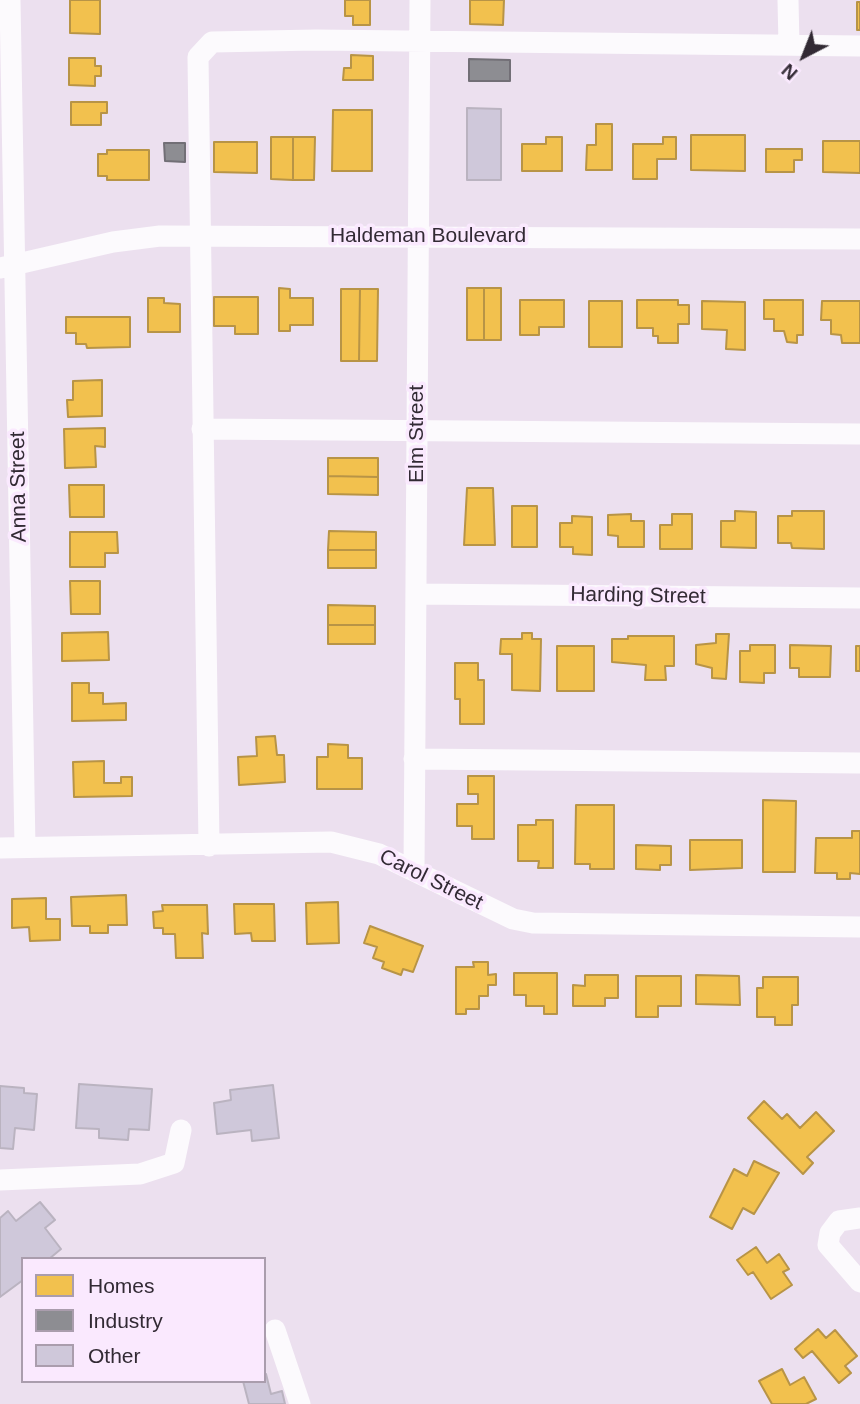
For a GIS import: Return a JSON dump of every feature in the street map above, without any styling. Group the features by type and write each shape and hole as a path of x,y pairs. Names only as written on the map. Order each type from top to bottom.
{"street":[{"name":"Anna Street","path":"10,0 7,267 25,847"},
{"name":"Elm Street","path":"414,869 420,0"},
{"path":"788,0 789,45"},
{"path":"209,846 199,235 198,57 203,48 212,42 420,41 860,46"},
{"name":"Haldeman Boulevard","path":"7,267 113,242 199,235 860,239"},
{"path":"202,429 860,433"},
{"name":"Harding Street","path":"416,594 860,598"},
{"path":"414,759 860,763"},
{"name":"Carol Street","path":"0,848 331,842 379,854 513,919 533,923 860,927"},
{"path":"0,1180 140,1174 174,1163 181,1130"},
{"path":"860,1218 839,1221 830,1233 828,1245 860,1282"},
{"path":"275,1330 300,1404"}],"building: Homes":[{"path":"70,0 100,0 100,34 70,33"},
{"path":"345,0 370,0 370,25 353,25 353,16 345,16"},
{"path":"470,0 504,0 503,25 470,24"},
{"path":"857,2 860,2 860,30 857,30"},
{"path":"351,55 373,56 373,80 343,80 344,68 351,68"},
{"path":"69,58 95,58 95,66 101,66 101,76 95,76 95,86 69,85"},
{"path":"71,102 107,102 107,113 101,113 101,125 71,125"},
{"path":"333,110 372,110 372,171 332,171"},
{"path":"596,124 612,124 612,170 586,170 587,145 596,145"},
{"path":"691,135 745,135 745,171 691,170"},
{"path":"271,137 293,137 293,180 271,179"},
{"path":"293,137 315,137 314,180 293,180"},
{"path":"546,137 562,137 562,171 522,171 522,144 546,144"},
{"path":"663,137 676,137 676,159 657,159 657,179 633,179 633,144 663,144"},
{"path":"823,141 860,141 860,173 823,172"},
{"path":"214,142 257,142 257,173 214,172"},
{"path":"766,149 802,149 802,160 794,160 794,172 766,172"},
{"path":"107,150 149,150 149,180 107,180 107,176 98,176 98,154 107,154"},
{"path":"279,288 290,289 290,298 313,298 313,325 290,325 290,331 279,331"},
{"path":"467,288 484,288 484,340 467,340"},
{"path":"484,288 501,288 501,340 484,340"},
{"path":"341,289 360,289 359,361 341,361"},
{"path":"360,289 378,289 377,361 359,361"},
{"path":"214,297 258,297 258,334 235,334 235,326 214,326"},
{"path":"148,298 164,298 164,303 180,304 180,332 148,332"},
{"path":"520,300 564,300 564,327 539,327 539,335 520,335"},
{"path":"637,300 678,300 678,305 689,305 689,324 678,324 678,343 658,343 658,336 653,336 653,328 637,328"},
{"path":"764,300 803,300 803,335 797,335 797,343 787,342 784,331 774,331 774,319 764,319"},
{"path":"589,301 622,301 622,347 589,347"},
{"path":"702,301 745,302 745,350 726,349 727,330 702,329"},
{"path":"822,301 860,301 860,343 842,343 841,335 831,334 831,320 821,320"},
{"path":"66,317 130,317 130,347 87,348 86,344 76,344 76,333 66,333"},
{"path":"102,380 102,416 68,417 67,400 73,400 73,381"},
{"path":"105,428 105,447 95,446 96,467 65,468 64,429"},
{"path":"328,458 378,458 378,477 328,476"},
{"path":"328,476 378,477 378,495 328,494"},
{"path":"69,485 104,485 104,517 70,517"},
{"path":"467,488 493,488 495,545 464,545"},
{"path":"512,506 537,506 537,547 512,547"},
{"path":"735,511 756,512 756,548 721,547 721,521 735,521"},
{"path":"792,511 824,511 824,549 792,548 791,543 778,543 778,516 792,516"},
{"path":"631,514 631,521 644,521 644,547 618,547 618,536 608,535 608,515"},
{"path":"672,514 692,514 692,549 660,549 660,525 672,525"},
{"path":"572,516 592,517 592,555 573,554 573,547 560,547 560,523 572,523"},
{"path":"329,531 376,532 376,550 328,550"},
{"path":"70,532 117,532 118,553 105,553 105,567 70,567"},
{"path":"328,550 376,550 376,568 328,568"},
{"path":"70,581 100,581 100,614 71,614"},
{"path":"328,605 375,606 375,625 328,625"},
{"path":"328,625 375,625 375,644 328,644"},
{"path":"108,632 109,660 62,661 62,633"},
{"path":"522,633 532,633 532,639 541,639 540,691 512,690 512,654 500,654 501,639 522,639"},
{"path":"716,634 729,634 726,679 712,678 712,668 696,664 696,645 716,643"},
{"path":"628,636 674,636 674,666 665,666 666,680 645,680 646,665 612,662 612,639 628,639"},
{"path":"750,645 775,645 775,673 764,673 764,683 740,682 740,651 750,651"},
{"path":"790,645 831,646 830,677 799,677 799,668 790,668"},
{"path":"557,646 594,646 594,691 557,691"},
{"path":"856,646 860,646 860,671 856,671"},
{"path":"455,663 478,663 478,680 484,680 484,724 460,724 460,699 455,699"},
{"path":"72,683 89,683 89,693 103,693 103,704 126,703 126,720 72,721"},
{"path":"275,736 277,755 284,755 285,782 239,785 238,757 257,756 256,737"},
{"path":"328,744 348,745 348,758 362,758 362,789 317,789 317,757 328,757"},
{"path":"104,761 104,783 121,783 121,777 132,777 132,796 74,797 73,762"},
{"path":"468,776 494,776 494,839 472,839 472,826 457,826 457,804 478,804 478,794 468,794"},
{"path":"763,800 796,801 795,872 763,872"},
{"path":"576,805 614,805 614,869 590,869 590,864 575,864"},
{"path":"536,820 553,820 553,868 538,868 539,861 518,861 518,825 536,825"},
{"path":"852,831 860,831 860,874 850,873 850,879 837,879 837,873 815,873 816,838 852,838"},
{"path":"690,840 742,840 742,868 690,870"},
{"path":"636,845 671,846 671,865 660,865 660,870 636,869"},
{"path":"126,895 127,925 108,925 108,933 90,933 90,926 72,926 71,897"},
{"path":"46,898 46,919 60,919 60,940 30,941 29,927 12,928 12,899"},
{"path":"338,902 339,943 307,944 306,903"},
{"path":"234,904 274,904 275,941 252,941 251,933 235,934"},
{"path":"162,905 207,905 208,934 202,933 203,958 176,958 175,934 163,934 163,928 154,928 153,912 163,911"},
{"path":"370,926 423,946 413,972 403,969 401,975 382,968 384,962 373,958 377,947 364,943"},
{"path":"473,962 488,962 488,975 496,974 496,985 488,985 488,996 479,996 479,1009 466,1009 466,1014 456,1014 456,967 474,967"},
{"path":"514,973 557,973 557,1014 544,1014 544,1006 526,1006 526,995 514,995"},
{"path":"585,975 618,975 618,998 605,998 605,1006 573,1006 573,985 585,986"},
{"path":"696,975 739,976 740,1005 696,1004"},
{"path":"636,976 681,976 681,1006 658,1006 658,1017 636,1017"},
{"path":"763,977 798,977 798,1005 792,1005 792,1025 775,1025 775,1017 757,1017 757,988 763,988"},
{"path":"764,1101 782,1119 787,1114 800,1128 816,1112 834,1131 807,1157 813,1163 803,1174 748,1118"},
{"path":"754,1161 779,1173 754,1214 743,1208 732,1229 710,1217 734,1169 747,1176"},
{"path":"756,1247 767,1263 779,1254 789,1269 783,1272 792,1285 771,1299 753,1272 748,1275 737,1260"},
{"path":"818,1329 826,1338 835,1330 857,1356 845,1366 851,1373 839,1383 812,1351 803,1358 795,1349"},
{"path":"782,1369 790,1385 804,1377 816,1399 806,1404 772,1404 759,1381"}],"building: Industry":[{"path":"469,59 510,60 510,81 469,81"},
{"path":"164,143 185,143 185,162 165,161"}],"building: Other":[{"path":"467,108 501,109 501,180 467,180"},
{"path":"79,1084 152,1089 149,1130 129,1129 128,1140 99,1138 99,1129 76,1128"},
{"path":"273,1085 279,1138 252,1141 251,1130 217,1134 214,1103 231,1100 230,1090"},
{"path":"0,1086 24,1088 24,1093 37,1094 34,1130 15,1128 13,1149 0,1148"},
{"path":"40,1202 55,1220 45,1228 61,1249 51,1257 21,1257 21,1281 0,1297 0,1218 8,1211 16,1221"},
{"path":"266,1374 271,1394 282,1391 285,1404 249,1404 244,1383 266,1383"}]}
